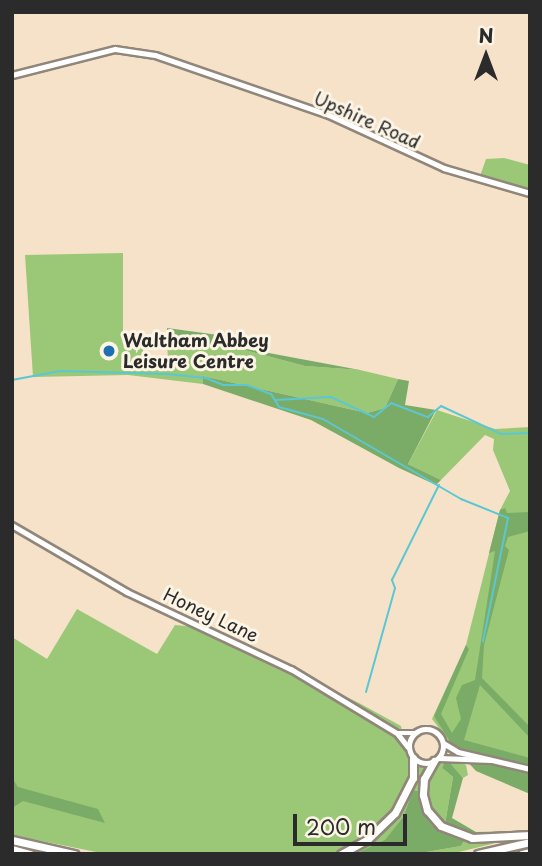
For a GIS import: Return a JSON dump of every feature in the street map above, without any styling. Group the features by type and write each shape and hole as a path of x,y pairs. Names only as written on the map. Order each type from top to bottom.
{"highway":[{"path":"341,854 368,839 395,813 412,778 413,758"},
{"path":"436,760 424,779 424,801 444,829 480,839 530,835"},
{"path":"12,840 74,854"},
{"path":"478,854 530,842"},
{"path":"12,849 30,854"},
{"path":"522,854 530,852"}],"main road":[{"path":"494,760 436,760 421,763 413,758 408,747 414,733 433,730 443,742 458,752 494,760 530,769"},
{"path":"436,760 443,742"}],"street":[{"name":"Upshire Road","path":"12,75 115,49 155,55 329,115 444,168 530,193"},
{"name":"Honey Lane","path":"12,525 126,591 291,669 397,733 408,747"},
{"path":"397,733 414,733"}],"green space":[{"path":"504,158 530,165 530,189 479,179 486,159"},
{"path":"123,253 123,335 143,339 143,360 168,361 167,340 233,347 305,366 360,370 398,379 385,408 367,413 203,376 203,384 128,375 33,377 25,255"},
{"path":"167,328 233,337 236,347 360,370 305,366 233,347 168,340 167,346"},
{"path":"203,376 367,413 385,408 398,379 409,381 405,405 436,410 408,464 441,480 436,485 399,468 311,420 203,384"},
{"path":"437,410 495,429 530,427 530,758 452,745 432,719 466,645 500,510 510,491 493,450 494,439 485,435 441,480 408,464"},
{"path":"505,508 507,513 529,512 530,531 508,537 505,546 509,550 484,645 482,678 530,727 530,738 480,685 464,740 530,758 530,794 476,771 452,745 434,716 466,645 469,649 441,714 452,733 461,719 456,698 462,685 475,680 495,551 489,553 500,510"},
{"path":"77,609 157,654 175,625 205,628 359,703 401,726 409,759 426,766 419,791 413,790 403,817 385,841 355,854 106,854 12,835 12,637 47,659"},
{"path":"446,758 466,765 468,775 463,778"},
{"path":"446,758 442,768 453,777 445,824 429,806 427,781 433,766"},
{"path":"446,758 463,778 452,818 476,832 530,831 470,835 445,824 453,777 442,768"},
{"path":"12,778 18,787 98,809 105,823 23,801 12,808"},
{"path":"413,790 419,791 424,814 432,825 464,841 461,846 415,854 355,854 385,840 403,817"},
{"path":"508,840 459,852 415,854 461,846 464,841"}],"waterway":[{"path":"12,380 60,371 167,374 206,378 223,385 247,385 271,394 279,407 323,419 461,499 508,518 483,641"},
{"path":"275,400 331,397 374,417 391,403 428,417 441,406 501,434 530,433"},
{"path":"366,692 395,588 392,580 439,485"}],"place":[{"name":"Waltham Abbey Leisure Centre","path":"109,351"}]}
